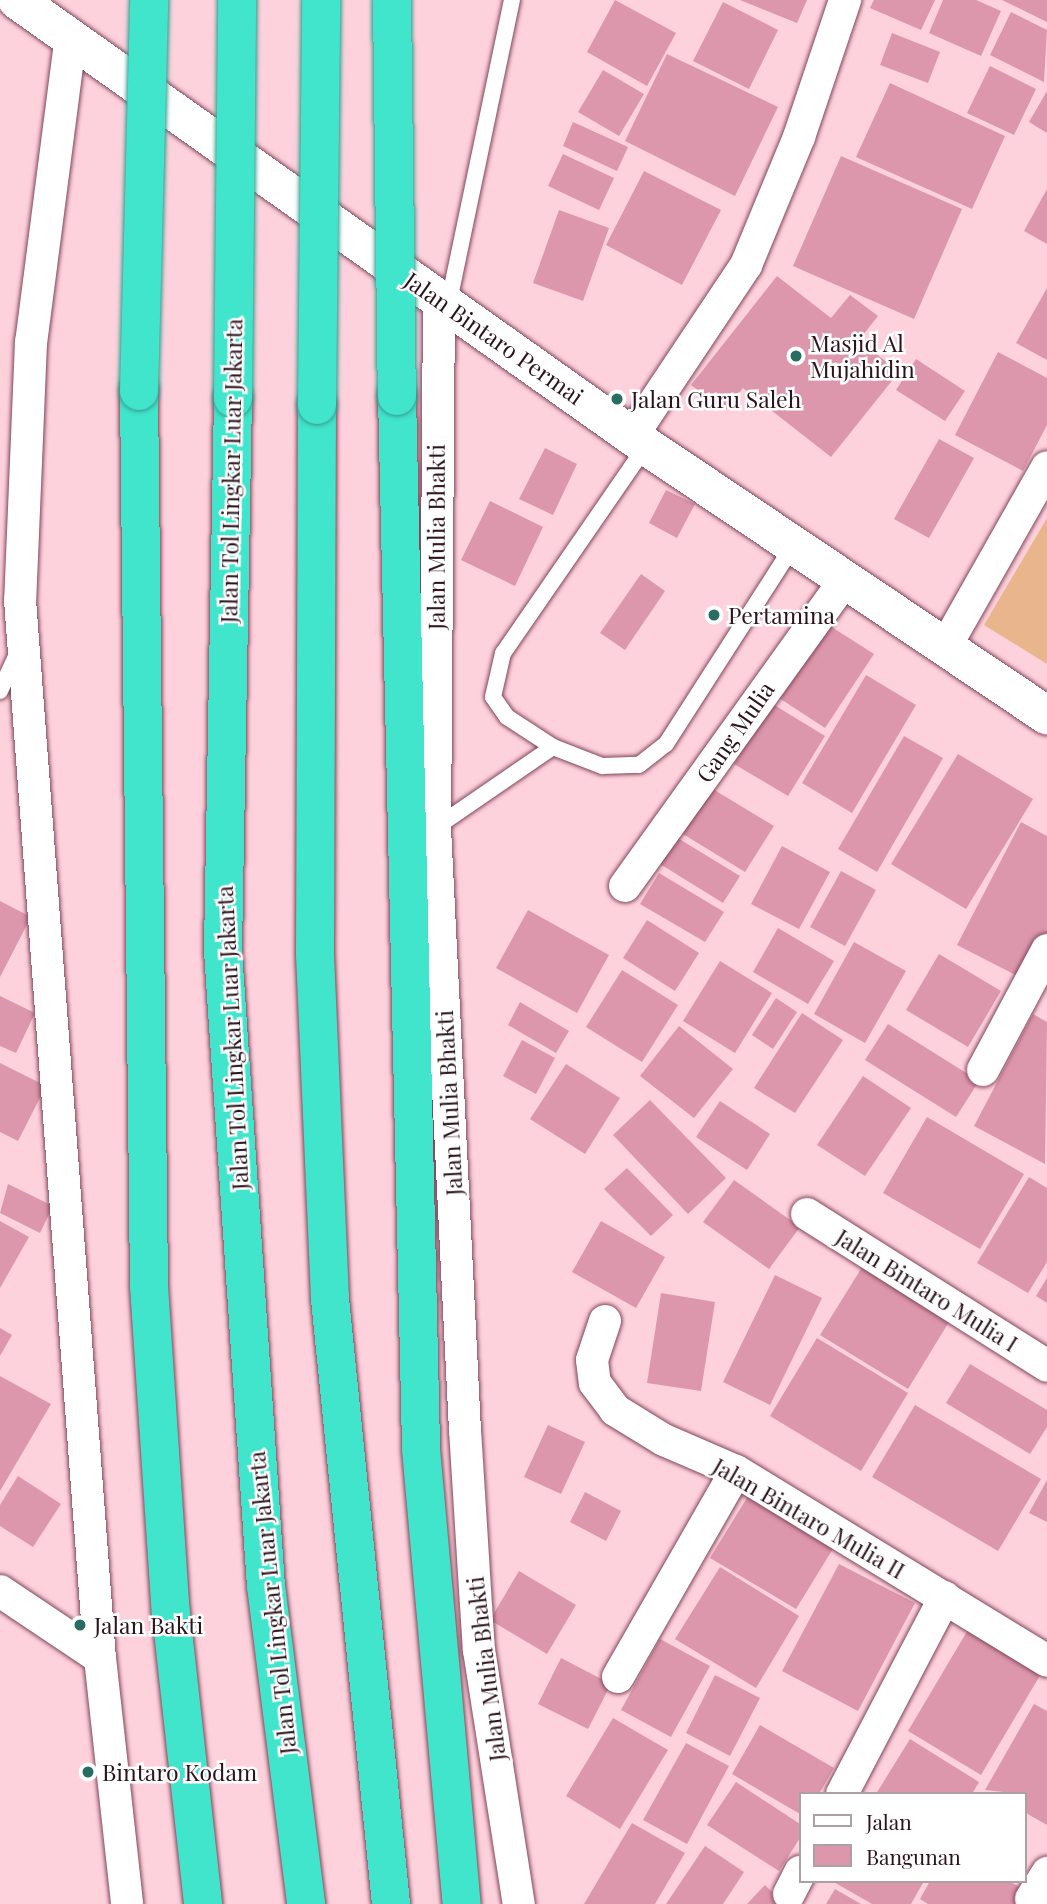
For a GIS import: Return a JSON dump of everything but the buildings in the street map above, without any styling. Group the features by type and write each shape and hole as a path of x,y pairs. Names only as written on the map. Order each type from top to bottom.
{"highway":[{"path":"149,0 139,391 149,1286 171,1613 203,1904"},
{"name":"Jalan Tol Lingkar Luar Jakarta","path":"237,0 223,951 266,1586 306,1904"},
{"path":"321,0 315,955 330,1299 391,1904"},
{"path":"392,0 397,396 421,1449 462,1904"}],"main road":[{"name":"Jalan Bintaro Permai","path":"17,0 70,43 639,441 947,644 1047,715"}],"street":[{"path":"639,441 746,265 799,137 845,0"},
{"path":"70,43 22,456 24,640 100,1658 127,1904"},
{"name":"Jalan Mulia Bhakti","path":"443,302 435,828 479,1650 519,1904"},
{"path":"947,644 1047,467"},
{"name":"Gang Mulia","path":"625,886 846,579"},
{"path":"983,1070 1047,950"},
{"name":"Jalan Bintaro Mulia I","path":"807,1214 1047,1366"},
{"name":"Jalan Bintaro Mulia II","path":"605,1321 592,1360 594,1383 615,1410 664,1440 736,1471 1047,1661"},
{"path":"618,1676 736,1471"},
{"path":"0,1591 100,1658"},
{"path":"843,1792 945,1597"},
{"path":"1031,1899 1047,1873"}],"lane":[{"path":"443,302 512,0"},
{"path":"639,441 503,653 495,677 493,697 507,717 553,747 602,766 639,765 666,744 794,545"},
{"path":"0,691 24,640"},
{"path":"435,828 553,747"}],"shaded area":[{"path":"1047,518 1047,664 984,625"}],"place":[{"name":"Masjid Al Mujahidin","path":"796,356"},
{"name":"Jalan Guru Saleh","path":"617,399"},
{"name":"Pertamina","path":"714,615"},
{"name":"Jalan Bakti","path":"80,1625"},
{"name":"Bintaro Kodam","path":"88,1772"}]}
